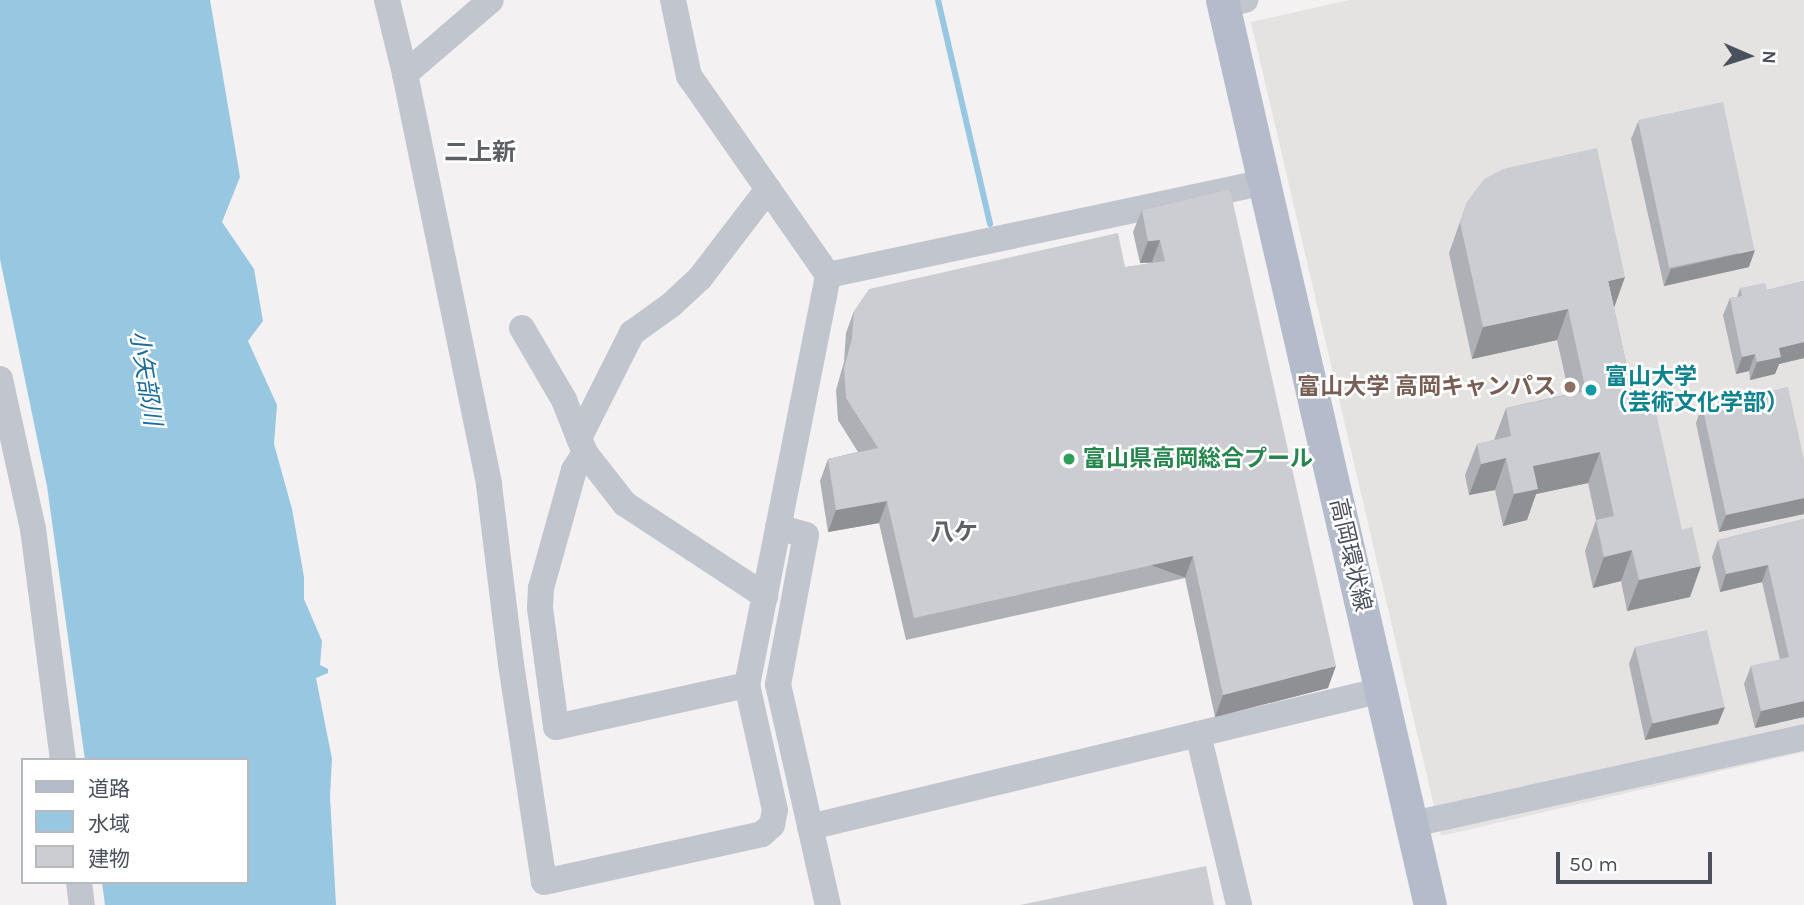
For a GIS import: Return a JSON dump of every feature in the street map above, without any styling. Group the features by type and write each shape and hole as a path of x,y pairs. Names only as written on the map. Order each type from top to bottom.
{"main road":[{"name":"高岡環状線","path":"1230,2 1264,183 1430,905"}],"street":[{"path":"387,0 405,74 489,485 510,664 544,882 762,834 772,825 775,810 747,685 828,275 689,76 673,0"},
{"path":"405,74 491,0"},
{"path":"828,275 1264,183"},
{"path":"747,685 556,727 540,608 541,588 582,445 632,333 671,305 700,278 768,189"},
{"path":"522,327 564,400 582,445 625,505 765,596"},
{"path":"0,379 33,529 63,758"},
{"path":"778,527 806,535 778,684 828,905"},
{"path":"810,827 1382,690"},
{"path":"1198,734 1239,905"},
{"path":"1413,824 1804,737"},
{"path":"79,884 82,905"}],"shaded area":[{"name":"富山大学 高岡キャンパス","path":"1349,0 1804,0 1804,752 1441,836 1251,22"}],"water":[{"name":"小矢部川","path":"0,0 210,0 240,177 222,222 254,269 263,321 248,341 277,405 274,444 292,509 304,577 304,599 322,641 320,665 328,669 328,673 316,678 332,759 330,797 336,905 105,905 102,884 248,884 248,758 85,758 47,486 0,259"}],"building":[{"path":"1723,102 1754,250 1669,268 1638,120"},
{"name":"富山大学 （芸術文化学部）","path":"1597,148 1625,277 1608,281 1635,403 1653,399 1682,530 1692,527 1701,566 1639,580 1632,550 1604,557 1596,520 1614,516 1600,452 1533,466 1538,489 1514,494 1506,458 1481,464 1477,444 1511,436 1506,408 1586,391 1568,309 1483,327 1460,222 1467,202 1484,179 1503,169"},
{"name":"富山県高岡総合プール","path":"1230,189 1336,666 1223,695 1193,556 914,618 887,501 836,510 828,459 878,448 846,398 844,368 852,339 854,311 869,289 1118,233 1125,267 1165,261 1160,240 1148,241 1142,210"},
{"path":"1804,281 1804,342 1779,348 1781,357 1757,362 1755,354 1742,357 1730,298 1742,296 1740,288 1765,283 1767,290"},
{"path":"1788,387 1804,460 1804,498 1726,515 1702,405"},
{"path":"1804,519 1804,701 1761,711 1751,666 1789,657 1768,565 1726,574 1718,540"},
{"path":"1707,630 1725,707 1653,724 1635,647"},
{"path":"1206,866 1214,905 1020,905"}],"waterway":[{"path":"938,0 990,224"}],"place":[{"name":"富山大学 高岡キャンパス","path":"1570,387"},
{"name":"富山大学 （芸術文化学部）","path":"1591,390"},
{"name":"富山県高岡総合プール","path":"1069,459"}],"district":[{"name":"二上新","path":"480,153"},
{"name":"八ケ","path":"954,533"}]}
